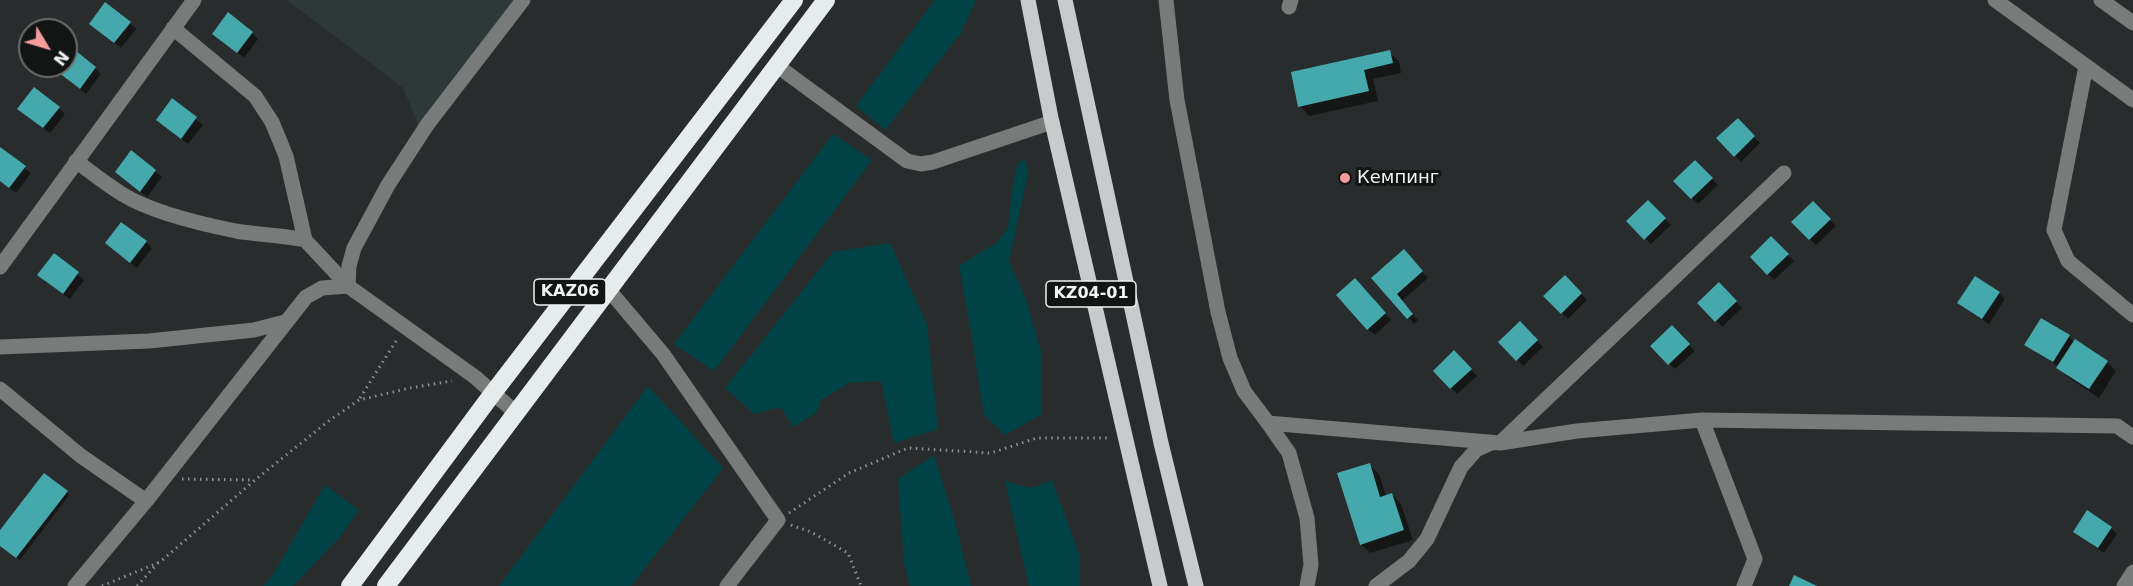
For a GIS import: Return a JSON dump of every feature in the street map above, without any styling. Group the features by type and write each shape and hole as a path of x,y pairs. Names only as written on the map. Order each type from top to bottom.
{"highway":[{"name":"KАZ06","path":"350,586 493,393 794,0"},
{"name":"KАZ06","path":"386,586 826,0"}],"main road":[{"name":"KZ04-01","path":"1029,0 1052,122 1160,586"},
{"name":"KZ04-01","path":"1065,0 1158,431 1196,586"}],"street":[{"path":"0,267 194,0"},
{"path":"348,286 349,266 354,248 388,185 427,125 523,0"},
{"path":"1166,0 1177,100 1218,312 1230,358 1244,391 1289,453 1307,518 1311,565 1307,586"},
{"path":"1995,0 2133,100"},
{"path":"2102,0 2133,23"},
{"path":"173,28 255,96 272,122 286,156 305,240 348,286 475,377 515,412"},
{"path":"776,65 907,161 921,164 1052,122"},
{"path":"2086,66 2054,230 2068,261 2133,315"},
{"path":"76,161 122,194 166,213 236,231 305,240"},
{"path":"1268,423 1496,443 1784,173"},
{"path":"75,586 146,501 306,297 321,288 348,286"},
{"path":"608,289 663,354 778,520 727,586"},
{"path":"0,347 148,341 254,330 285,322"},
{"path":"0,389 81,456 146,501"},
{"path":"1702,420 1755,559 1744,586"},
{"path":"1376,586 1409,561 1427,539 1461,467 1476,450 1496,443 1577,431 1702,420 2117,426 2133,436"},
{"path":"2124,586 2133,572"}],"path":[{"path":"359,400 405,327"},
{"path":"137,586 160,562 255,480 330,420 359,400 410,388 475,377"},
{"path":"778,520 849,473 908,448 991,453 1037,438 1124,439"},
{"path":"163,478 255,480"},
{"path":"778,520 811,532 848,553 861,586"},
{"path":"102,586 160,562"}],"shaded area":[{"path":"287,0 520,0 420,129 403,88"},
{"path":"935,0 976,0 961,33 885,130 856,106"},
{"path":"833,134 872,160 714,371 674,344"},
{"path":"1025,159 1028,173 1009,262 1025,297 1042,355 1042,414 1005,435 984,415 959,266 996,243 1008,228 1013,183 1018,163"},
{"path":"890,243 927,325 938,429 894,443 881,381 849,383 821,400 817,412 793,427 781,407 754,414 725,388 833,252"},
{"path":"648,386 723,468 631,586 499,586"},
{"path":"934,455 954,519 971,586 910,586 904,562 898,479"},
{"path":"1052,480 1080,557 1080,586 1029,586 1005,481 1030,488"},
{"path":"325,485 359,510 339,538 293,586 263,586 272,576"}],"building":[{"path":"105,2 131,22 114,43 89,24"},
{"path":"228,12 253,32 237,53 212,34"},
{"path":"1390,50 1393,63 1364,70 1369,91 1298,107 1291,72"},
{"path":"78,53 96,67 80,89 66,78 78,78"},
{"path":"34,87 60,107 43,128 17,109"},
{"path":"172,98 197,117 181,139 156,120"},
{"path":"1738,118 1755,136 1734,157 1716,138"},
{"path":"0,147 26,166 9,188 0,181"},
{"path":"131,150 156,170 140,192 115,172"},
{"path":"1695,160 1713,178 1691,199 1673,181"},
{"path":"1648,200 1666,218 1644,240 1626,221"},
{"path":"1813,201 1831,219 1809,240 1791,222"},
{"path":"121,222 147,241 130,263 105,243"},
{"path":"1771,236 1789,254 1767,275 1750,257"},
{"path":"1404,249 1423,271 1397,294 1413,314 1407,319 1371,278"},
{"path":"54,253 79,272 63,294 37,275"},
{"path":"1565,275 1582,293 1561,314 1543,296"},
{"path":"1975,276 2000,292 1982,319 1957,303"},
{"path":"1355,278 1386,313 1367,330 1336,295"},
{"path":"1719,282 1737,301 1715,322 1697,303"},
{"path":"2041,318 2070,335 2053,362 2024,345"},
{"path":"1520,321 1538,340 1516,361 1498,342"},
{"path":"1672,325 1690,344 1668,365 1650,346"},
{"path":"2075,339 2108,361 2089,389 2056,368"},
{"path":"1454,350 1472,369 1450,389 1433,371"},
{"path":"1370,463 1380,497 1392,493 1404,530 1360,545 1337,473"},
{"path":"44,473 68,491 16,558 0,546 0,530"},
{"path":"2087,510 2112,527 2098,548 2073,532"},
{"path":"1794,575 1817,586 1789,586"}],"place":[{"name":"Кемпинг","path":"1345,178"}]}
